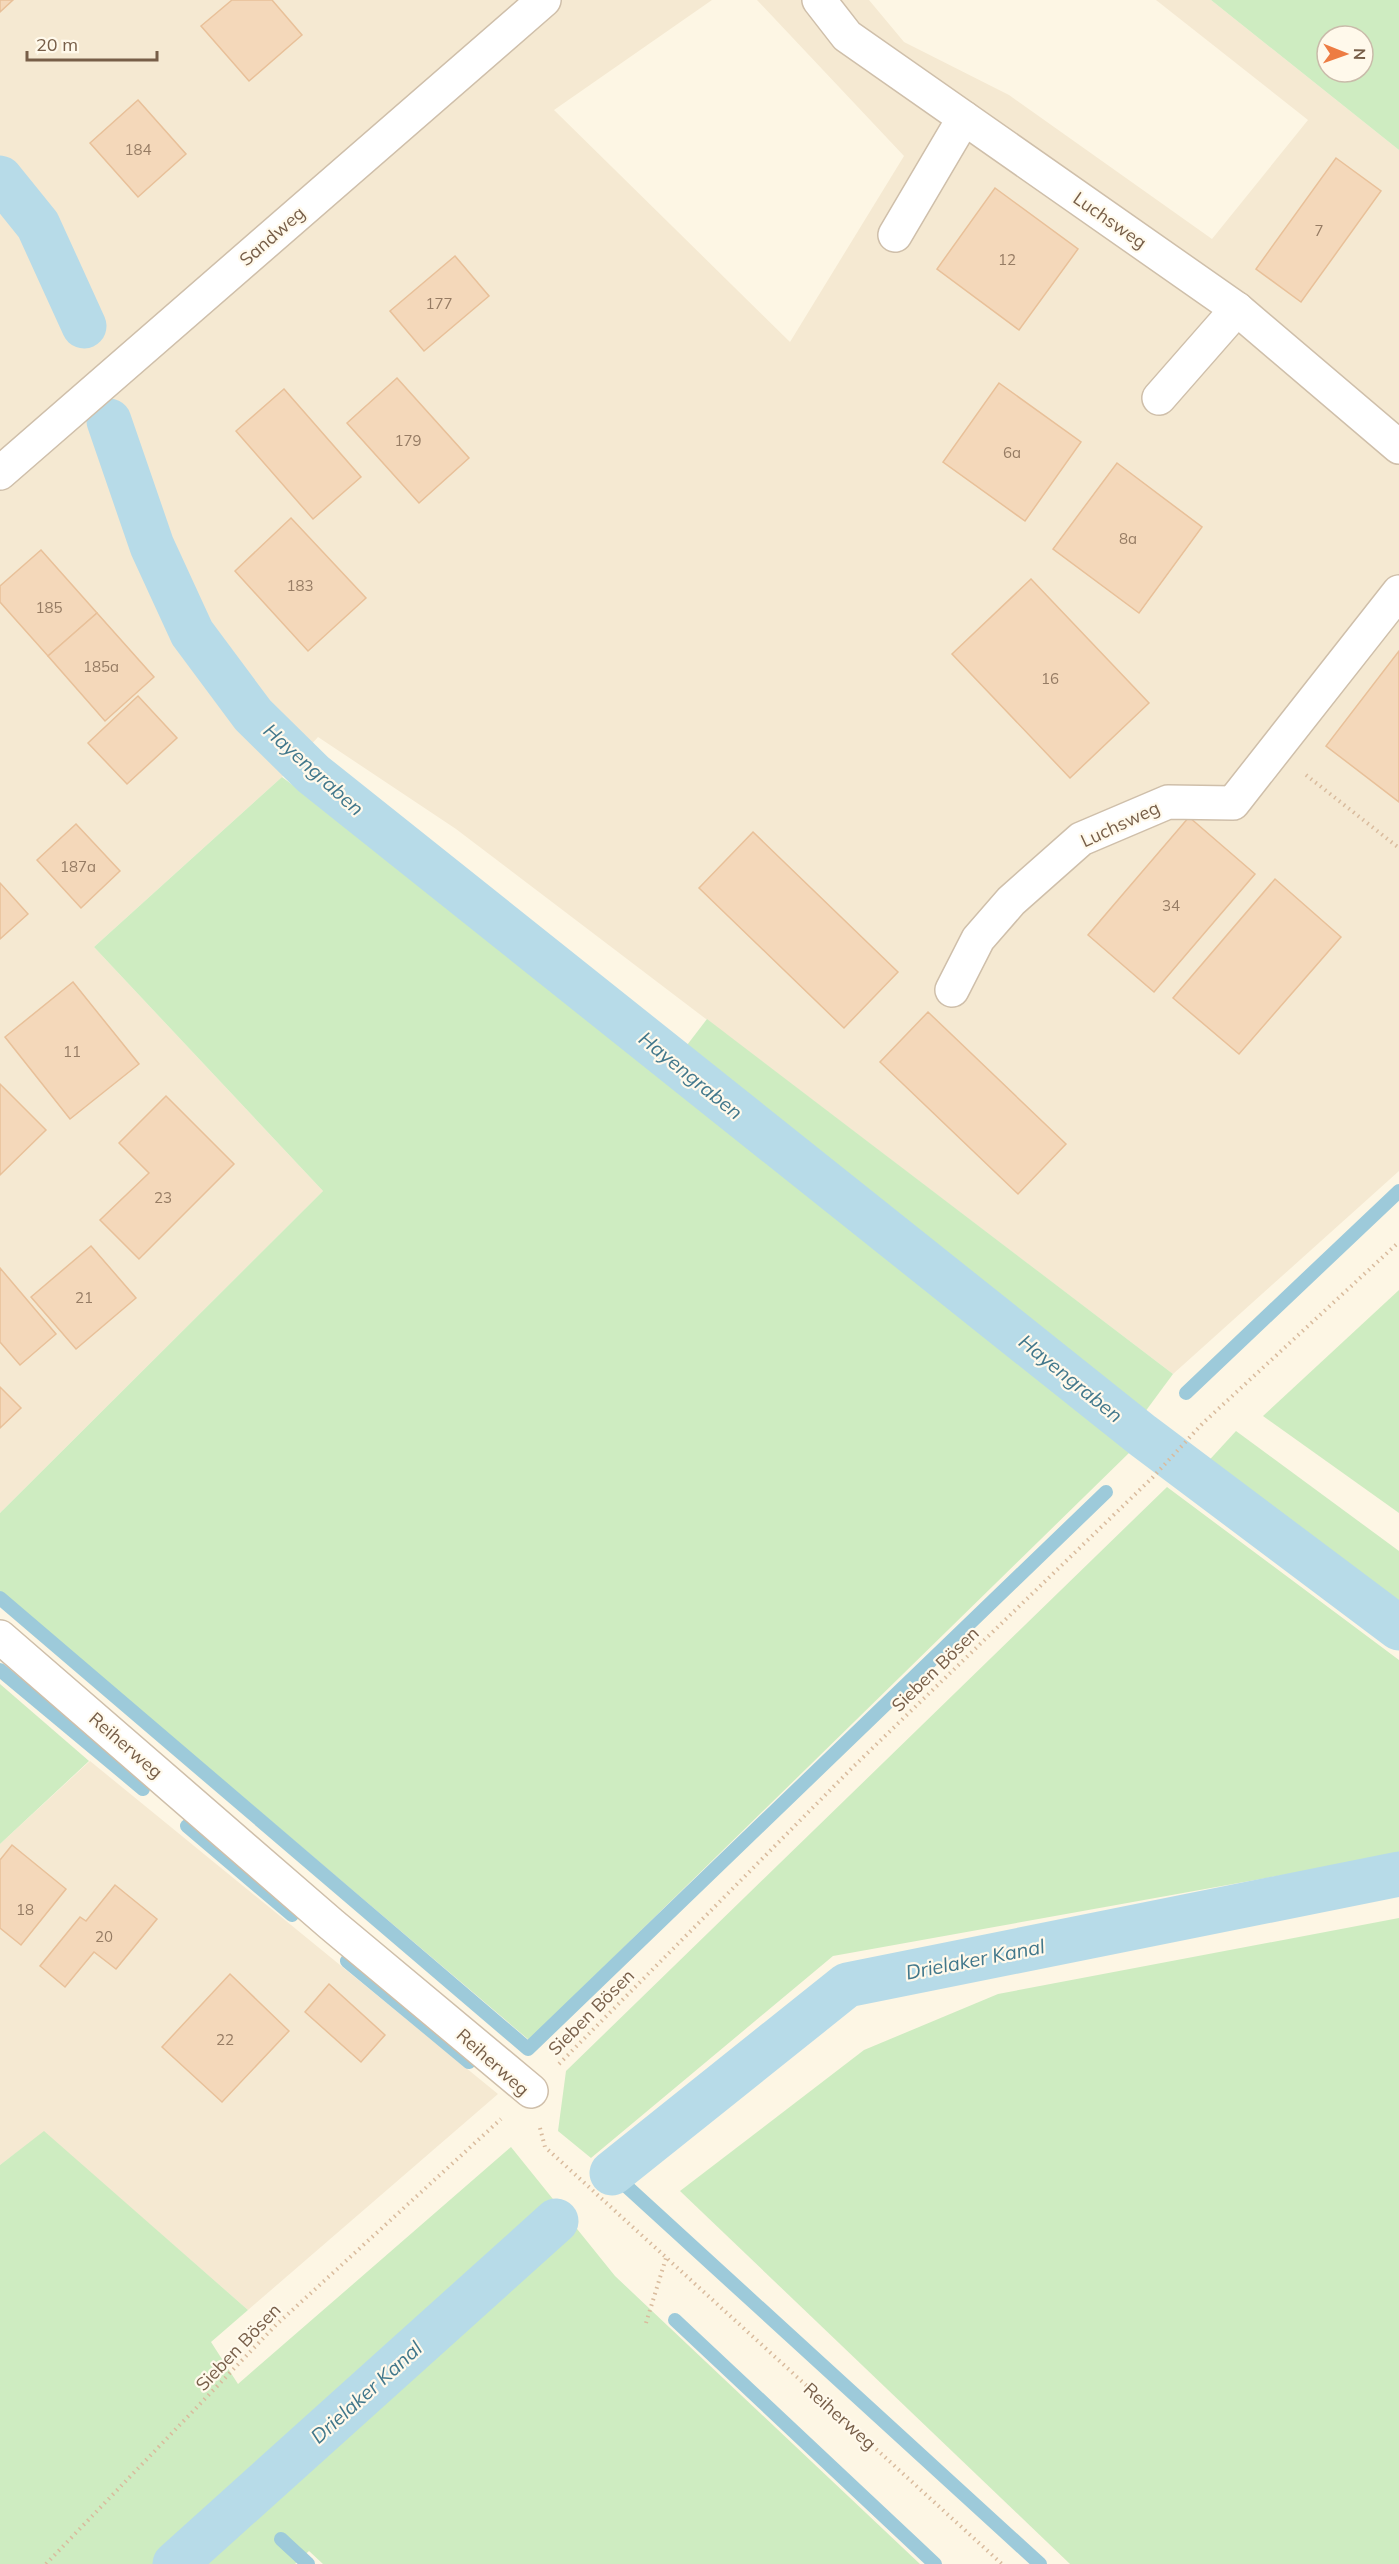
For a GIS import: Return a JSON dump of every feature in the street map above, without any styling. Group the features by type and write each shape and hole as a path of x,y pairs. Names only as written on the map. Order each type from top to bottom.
{"street":[{"name":"Sandweg","path":"0,473 544,0"},
{"name":"Luchsweg","path":"819,0 847,36 1237,309 1399,447"},
{"path":"894,235 964,118"},
{"path":"1159,398 1237,309"},
{"name":"Luchsweg","path":"952,990 978,939 1011,901 1081,839 1168,802 1233,802 1399,592"},
{"name":"Reiherweg","path":"0,1637 331,1924 531,2091"}],"path":[{"path":"1274,751 1399,848"},
{"name":"Sieben Bösen","path":"46,2564 276,2325 531,2091 854,1766 1152,1477 1203,1423 1399,1242"},
{"name":"Reiherweg","path":"531,2091 545,2147 1002,2564"},
{"path":"646,2323 666,2258"}],"shaded area":[{"path":"0,0 712,0 554,110 790,342 904,156 757,0 869,0 904,42 1009,95 1212,239 1308,120 1156,0 1211,0 1399,150 1399,1171 1173,1374 456,829 318,737 282,777 94,947 323,1191 0,1513"},
{"path":"90,1761 498,2094 248,2310 44,2132 0,2165 0,1844"}],"green space":[{"path":"1211,0 1399,0 1399,150 1316,84 1375,84 1375,24 1315,24 1315,83"},
{"path":"282,777 405,870 529,957 1131,1451 529,2040 0,1591 0,1513 323,1191 94,947"},
{"path":"707,1019 1173,1374 1142,1416 684,1049"},
{"path":"1399,1290 1399,1513 1263,1416"},
{"path":"1236,1431 1399,1551 1399,1614 1203,1467"},
{"path":"1167,1487 1399,1660 1399,1854 833,1956 591,2158 558,2131 566,2071"},
{"path":"0,1684 89,1761 0,1844"},
{"path":"1399,1918 1399,2564 1070,2564 680,2191 864,2050 998,1994"},
{"path":"44,2131 248,2310 211,2342 238,2384 511,2147 615,2276 920,2564 323,2564 309,2551 295,2564 0,2564 0,2165"}],"building":[{"path":"0,0 13,0 0,12"},
{"path":"232,0 272,0 302,35 249,81 201,26"},
{"path":"138,100 186,154 138,197 90,143"},
{"path":"1336,158 1381,191 1301,302 1256,269"},
{"path":"995,188 1078,249 1019,330 937,269"},
{"path":"455,256 489,296 424,351 390,311"},
{"path":"397,378 469,458 419,503 347,423"},
{"path":"999,383 1081,442 1025,521 943,462"},
{"path":"284,389 361,477 313,519 236,431"},
{"path":"1117,463 1202,527 1139,613 1053,549"},
{"path":"291,518 366,598 308,651 235,571"},
{"path":"41,550 97,613 48,656 0,602 0,586"},
{"path":"1031,579 1149,703 1070,778 952,654"},
{"path":"97,613 154,677 105,721 48,656"},
{"path":"1399,651 1399,802 1326,746"},
{"path":"138,696 177,738 127,784 88,743"},
{"path":"1189,817 1255,874 1154,992 1088,935"},
{"path":"76,824 120,871 81,908 37,860"},
{"path":"753,832 898,972 844,1028 699,888"},
{"path":"1275,879 1341,937 1239,1054 1173,998"},
{"path":"0,883 28,914 0,939"},
{"path":"73,982 139,1064 70,1119 5,1037"},
{"path":"928,1012 1066,1144 1018,1194 880,1062"},
{"path":"0,1084 46,1130 0,1175"},
{"path":"166,1096 234,1164 139,1259 100,1220 149,1173 119,1143"},
{"path":"91,1246 136,1298 76,1349 31,1297"},
{"path":"0,1268 56,1334 20,1365 0,1342"},
{"path":"0,1387 21,1408 0,1428"},
{"path":"12,1845 66,1889 21,1945 0,1928 0,1860"},
{"path":"115,1885 157,1919 116,1969 94,1952 65,1987 40,1966 80,1917 86,1921"},
{"path":"230,1974 289,2031 222,2102 162,2047"},
{"path":"329,1984 385,2035 361,2062 305,2012"}],"waterway":[{"name":"Hayengraben","path":"0,178 38,225 84,326"},
{"name":"Hayengraben","path":"109,421 152,546 192,633 253,715 313,774 1142,1435 1399,1628"},
{"path":"1186,1393 1399,1191"},
{"path":"0,1598 528,2049 1106,1492"},
{"path":"0,1670 143,1789"},
{"path":"187,1826 292,1915"},
{"name":"Drielaker Kanal","path":"612,2173 847,1985 1399,1874"},
{"path":"347,1961 469,2062"},
{"path":"612,2173 1040,2564"},
{"name":"Drielaker Kanal","path":"175,2564 556,2221"},
{"path":"675,2320 935,2564"},
{"path":"281,2539 308,2564"}]}
